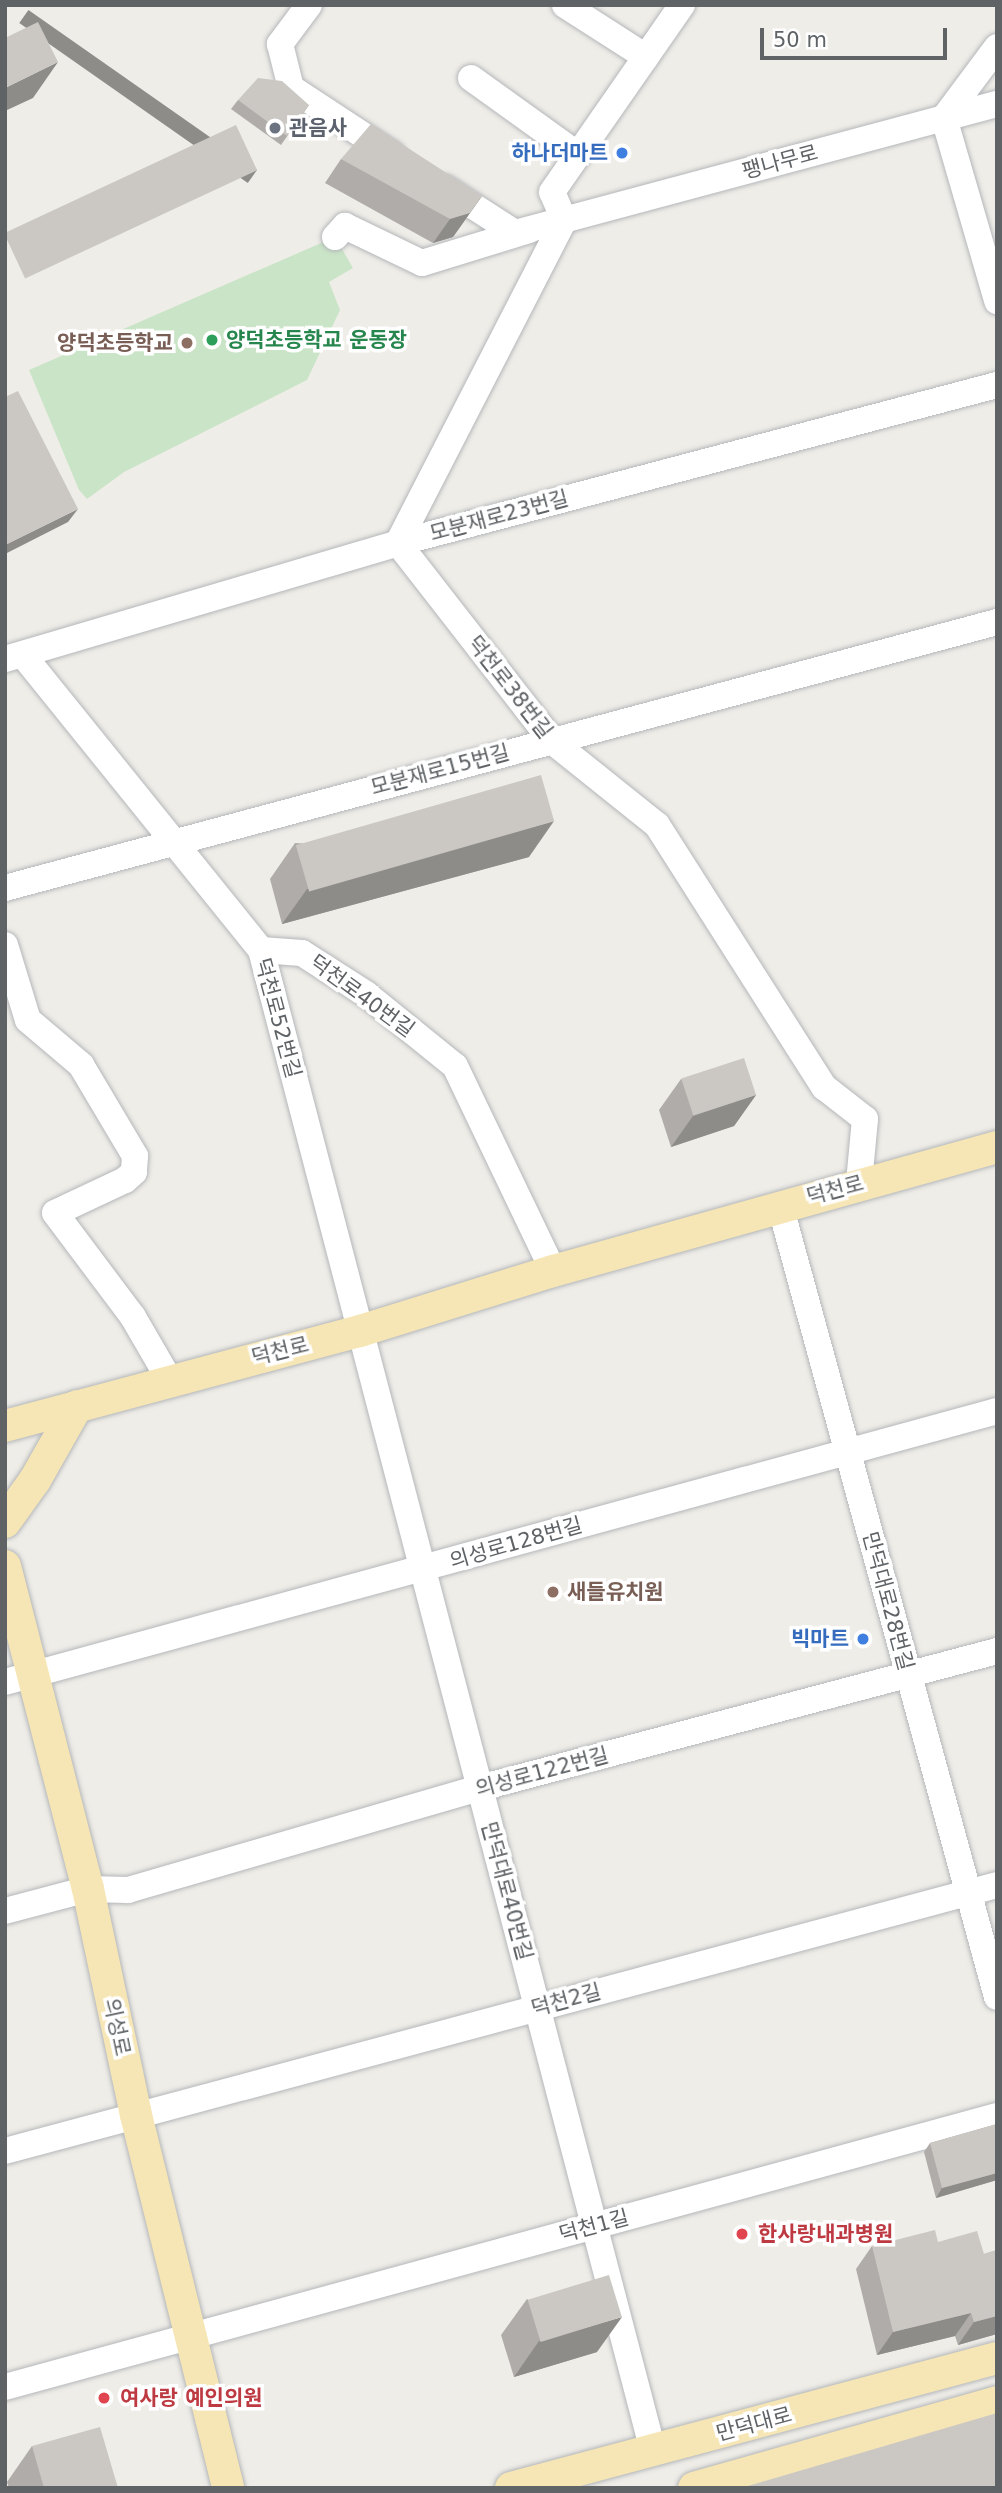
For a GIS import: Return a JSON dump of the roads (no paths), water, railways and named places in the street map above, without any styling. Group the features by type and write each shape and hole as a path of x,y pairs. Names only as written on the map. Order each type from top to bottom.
{"main road":[{"name":"덕천로","path":"5,1426 169,1379 360,1331 780,1205 997,1147"},
{"path":"5,1522 35,1480 77,1406"},
{"name":"의성로","path":"5,1566 20,1678 88,1889 136,2115 228,2488"},
{"name":"만덕대로","path":"511,2488 997,2358"},
{"path":"694,2488 997,2402"}],"street":[{"name":"팽나무로","path":"309,5 279,44 291,88 515,233 997,104"},
{"path":"565,5 646,57"},
{"path":"398,543 564,220 552,192 682,5"},
{"path":"997,47 944,118 997,301"},
{"path":"471,78 578,155"},
{"name":"팽나무로","path":"335,237 345,226 422,263 564,220"},
{"name":"모분재로23번길","path":"14,657 398,543 997,385"},
{"name":"덕천로38번길","path":"398,543 552,741 657,825 824,1087 865,1119 859,1183"},
{"name":"모분재로15번길","path":"5,888 171,840 997,622"},
{"name":"덕천로52번길","path":"14,657 261,950 360,1331"},
{"path":"5,945 28,1020 80,1065 135,1156 134,1172 125,1180 55,1213 133,1317 169,1379"},
{"name":"덕천로40번길","path":"261,950 302,953 366,994 455,1066 553,1271"},
{"name":"만덕대로28번길","path":"780,1205 997,1997"},
{"name":"만덕대로40번길","path":"360,1331 420,1570 480,1788 592,2226 653,2451"},
{"name":"의성로128번길","path":"20,1678 997,1411"},
{"name":"의성로122번길","path":"5,1911 88,1889 128,1890 480,1788 997,1651"},
{"name":"덕천2길","path":"5,2151 997,1885"},
{"name":"덕천1길","path":"5,2387 997,2116"}],"place":[{"name":"관음사","path":"275,128"},
{"name":"하나더마트","path":"622,153"},
{"name":"양덕초등학교 운동장","path":"212,340"},
{"name":"양덕초등학교","path":"187,343"},
{"name":"새들유치원","path":"553,1592"},
{"name":"빅마트","path":"863,1639"},
{"name":"한사랑내과병원","path":"742,2234"},
{"name":"여사랑 예인의원","path":"104,2398"}]}
